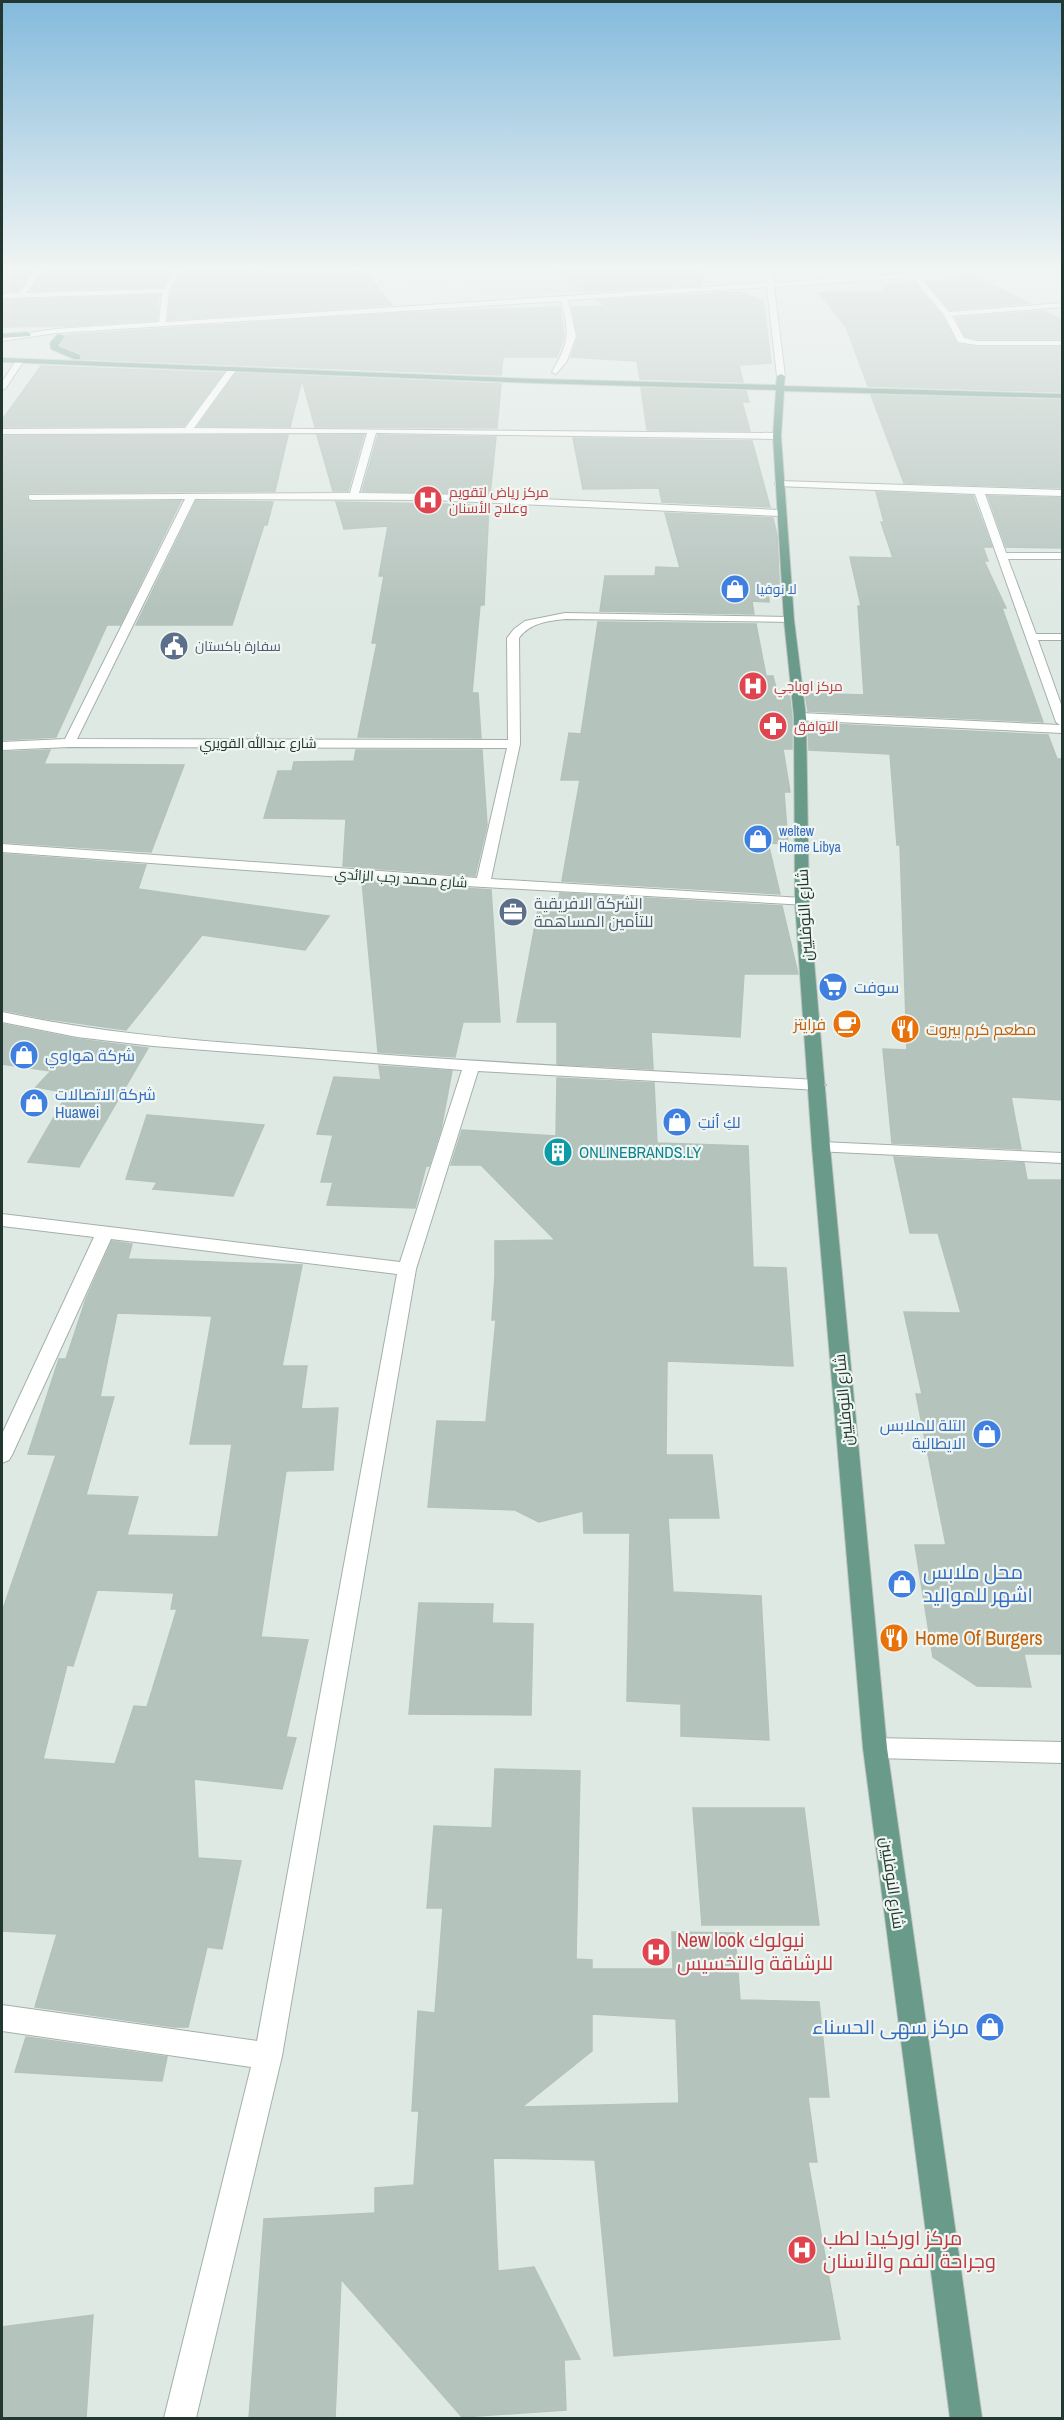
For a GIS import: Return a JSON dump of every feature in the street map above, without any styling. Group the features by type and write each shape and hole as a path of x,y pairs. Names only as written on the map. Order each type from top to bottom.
{"main road":[{"name":"شارع النوفليين","path":"780,384 777,436 789,620 800,717 801,902 875,1748 966,2418"},
{"path":"862,384 1062,396"},
{"path":"1043,386 1062,387"}],"street":[{"path":"188,430 222,384"},
{"path":"2,432 188,430 777,436"},
{"path":"354,496 372,431"},
{"path":"780,484 1062,493"},
{"path":"979,491 1062,722"},
{"path":"32,497 433,497 782,513"},
{"path":"69,743 191,497"},
{"path":"1002,556 1062,556"},
{"path":"483,883 514,744 513,638 518,629 531,622 565,616 789,620"},
{"path":"1031,637 1062,637"},
{"path":"800,717 1062,729"},
{"name":"شارع عبدالله القويري","path":"2,746 69,743 514,744"},
{"name":"شارع محمد رجب الزائدي","path":"2,848 483,883 801,902"},
{"path":"2,1017 114,1037 471,1067 818,1086"},
{"path":"180,2418 268,2056 407,1269 471,1067"},
{"path":"821,1147 1062,1158"},
{"path":"2,1220 407,1269"},
{"path":"2,1455 105,1232"},
{"path":"875,1748 1062,1753"},
{"path":"2,2018 268,2056"}],"building":[{"path":"28,384 215,384 184,426 2,427 2,420"},
{"path":"228,384 301,384 290,427 198,426"},
{"path":"303,384 501,384 497,428 315,427"},
{"path":"867,384 1062,384 1062,392 868,386"},
{"path":"641,388 746,391 749,402 742,402 750,431 647,430"},
{"path":"871,395 1062,400 1062,488 904,483"},
{"path":"288,435 275,491 27,493 27,500 32,502 181,501 120,625 107,625 56,737 2,740 2,436"},
{"path":"317,435 364,435 348,491 333,491"},
{"path":"378,435 496,437 490,494 362,491"},
{"path":"573,438 752,441 770,507 662,502 659,488 583,489"},
{"path":"876,492 973,496 992,547 983,547 988,561 984,561 1006,608 1002,608 1043,722 808,711 805,693 864,695 858,606 861,606 850,557 893,558 881,522 884,522"},
{"path":"988,496 1062,498 1062,548 1006,547"},
{"path":"196,501 273,502 232,625 136,625"},
{"path":"336,502 489,505 484,605 480,605 472,693 478,693 481,738 358,737 377,643 372,643 384,576 379,576 388,526 344,529"},
{"path":"665,513 773,518 777,535 779,587 768,587 769,602 752,601 754,614 600,611 605,576 655,576 656,567 680,568"},
{"path":"598,622 756,624 766,676 773,676 777,692 789,692 792,717 792,749 783,749 790,792 784,792 788,844 768,843 780,894 562,881 580,780 561,780 569,733 581,734"},
{"path":"808,723 1048,735 1057,759 1062,759 1062,1100 1011,1097 1021,1149 892,1143 883,1049 907,1050 900,845 897,845 890,754 809,750"},
{"path":"50,750 44,764 184,765 151,852 2,842 2,752"},
{"path":"356,750 482,750 487,825 475,876 343,866 346,819 264,818 278,771 292,771 294,762 354,761"},
{"path":"2,854 146,865 138,889 329,916 305,950 202,935 126,1030 42,1018 2,1010"},
{"path":"362,881 491,890 500,1022 463,1022 455,1057 378,1052"},
{"path":"560,893 782,906 798,974 744,974 740,1037 651,1032 653,1069 557,1064 557,1022 517,1022 539,904 558,904"},
{"path":"2,1024 77,1039 148,1048 79,1167 28,1162 68,1093 36,1087 51,1071 2,1064"},
{"path":"379,1066 452,1071 441,1129 429,1166 426,1166 415,1208 327,1205 333,1182 321,1182 333,1135 317,1134 334,1077 381,1080"},
{"path":"557,1078 654,1083 657,1143 748,1146 753,1267 786,1268 793,1366 667,1361 666,1455 712,1455 719,1518 668,1518 673,1592 761,1596 769,1740 681,1736 681,1704 627,1701 630,1533 584,1533 583,1511 539,1522 515,1510 428,1507 437,1421 486,1422 496,1320 492,1320 495,1241 555,1240 481,1165 451,1165 462,1130 556,1136"},
{"path":"147,1115 264,1125 233,1196 153,1189 157,1182 126,1179"},
{"path":"894,1157 1024,1163 1027,1180 1062,1180 1062,1654 1024,1654 1031,1687 977,1686 933,1657 915,1545 946,1545 916,1394 922,1394 904,1312 961,1313 938,1233 910,1233"},
{"path":"112,1241 132,1244 128,1259 302,1265 282,1366 307,1366 301,1409 338,1408 333,1470 286,1471 261,1637 308,1640 286,1737 296,1738 282,1789 194,1779 198,1858 241,1861 222,1949 207,1947 188,2027 174,2027 35,2007 57,1934 2,1931 2,1612 56,1455 28,1454 59,1359 66,1359 86,1299","holes":["117,1313 212,1316 190,1444 232,1444 218,1537 127,1535 138,1497 86,1495 114,1397 100,1397","97,1590 174,1593 171,1609 177,1609 147,1707 134,1706 115,1764 43,1759 67,1665 73,1666"]},
{"path":"419,1603 493,1604 492,1623 533,1624 531,1715 409,1714"},
{"path":"495,1769 580,1771 576,1959 592,1960 592,1969 673,1969 672,1932 735,1933 740,2000 819,2002 829,2097 808,2097 817,2162 808,2162 840,2339 614,2356 595,2160 493,2158 498,2271 534,2267 580,2359 564,2360 566,2410 462,2417 341,2279 335,2418 249,2418 264,2219 375,2213 375,2188 414,2185 419,2111 412,2111 418,2011 435,2013 443,1908 427,1908 434,1826 492,1828","holes":["592,2014 676,2019 679,2103 522,2107 592,2051"]},
{"path":"693,1808 804,1808 819,1925 702,1925"},
{"path":"26,2037 167,2057 162,2081 15,2072"},
{"path":"93,2315 86,2418 2,2418 2,2327"}],"place":[{"name":"مركز رياض لتقويم وعلاج الأسنان","path":"428,500"},
{"name":"لا نوفيا","path":"735,589"},
{"name":"سفارة باكستان","path":"174,646"},
{"name":"مركز اوباجي","path":"753,686"},
{"name":"التوافق","path":"773,726"},
{"name":"weltew Home Libya","path":"758,839"},
{"name":"الشركة الافريقية للتأمين المساهمة","path":"513,912"},
{"name":"سوفت","path":"833,987"},
{"name":"فرايتز","path":"847,1024"},
{"name":"مطعم كرم بيروت","path":"905,1029"},
{"name":"شركة هواوي","path":"24,1055"},
{"name":"شركة الاتصالات Huawei","path":"34,1103"},
{"name":"لكِ أنتِ","path":"677,1122"},
{"name":"ONLINEBRANDS.LY","path":"558,1152"},
{"name":"التلة للملابس الايطالية","path":"987,1434"},
{"name":"محل ملابس اشهر للمواليد","path":"902,1584"},
{"name":"Home Of Burgers","path":"894,1638"},
{"name":"New look نيولوك للرشاقة والتخسيس","path":"656,1952"},
{"name":"مركز سهى الحسناء","path":"990,2027"},
{"name":"مركز اوركيدا لطب وجراحة الفم والأسنان","path":"802,2250"}]}
